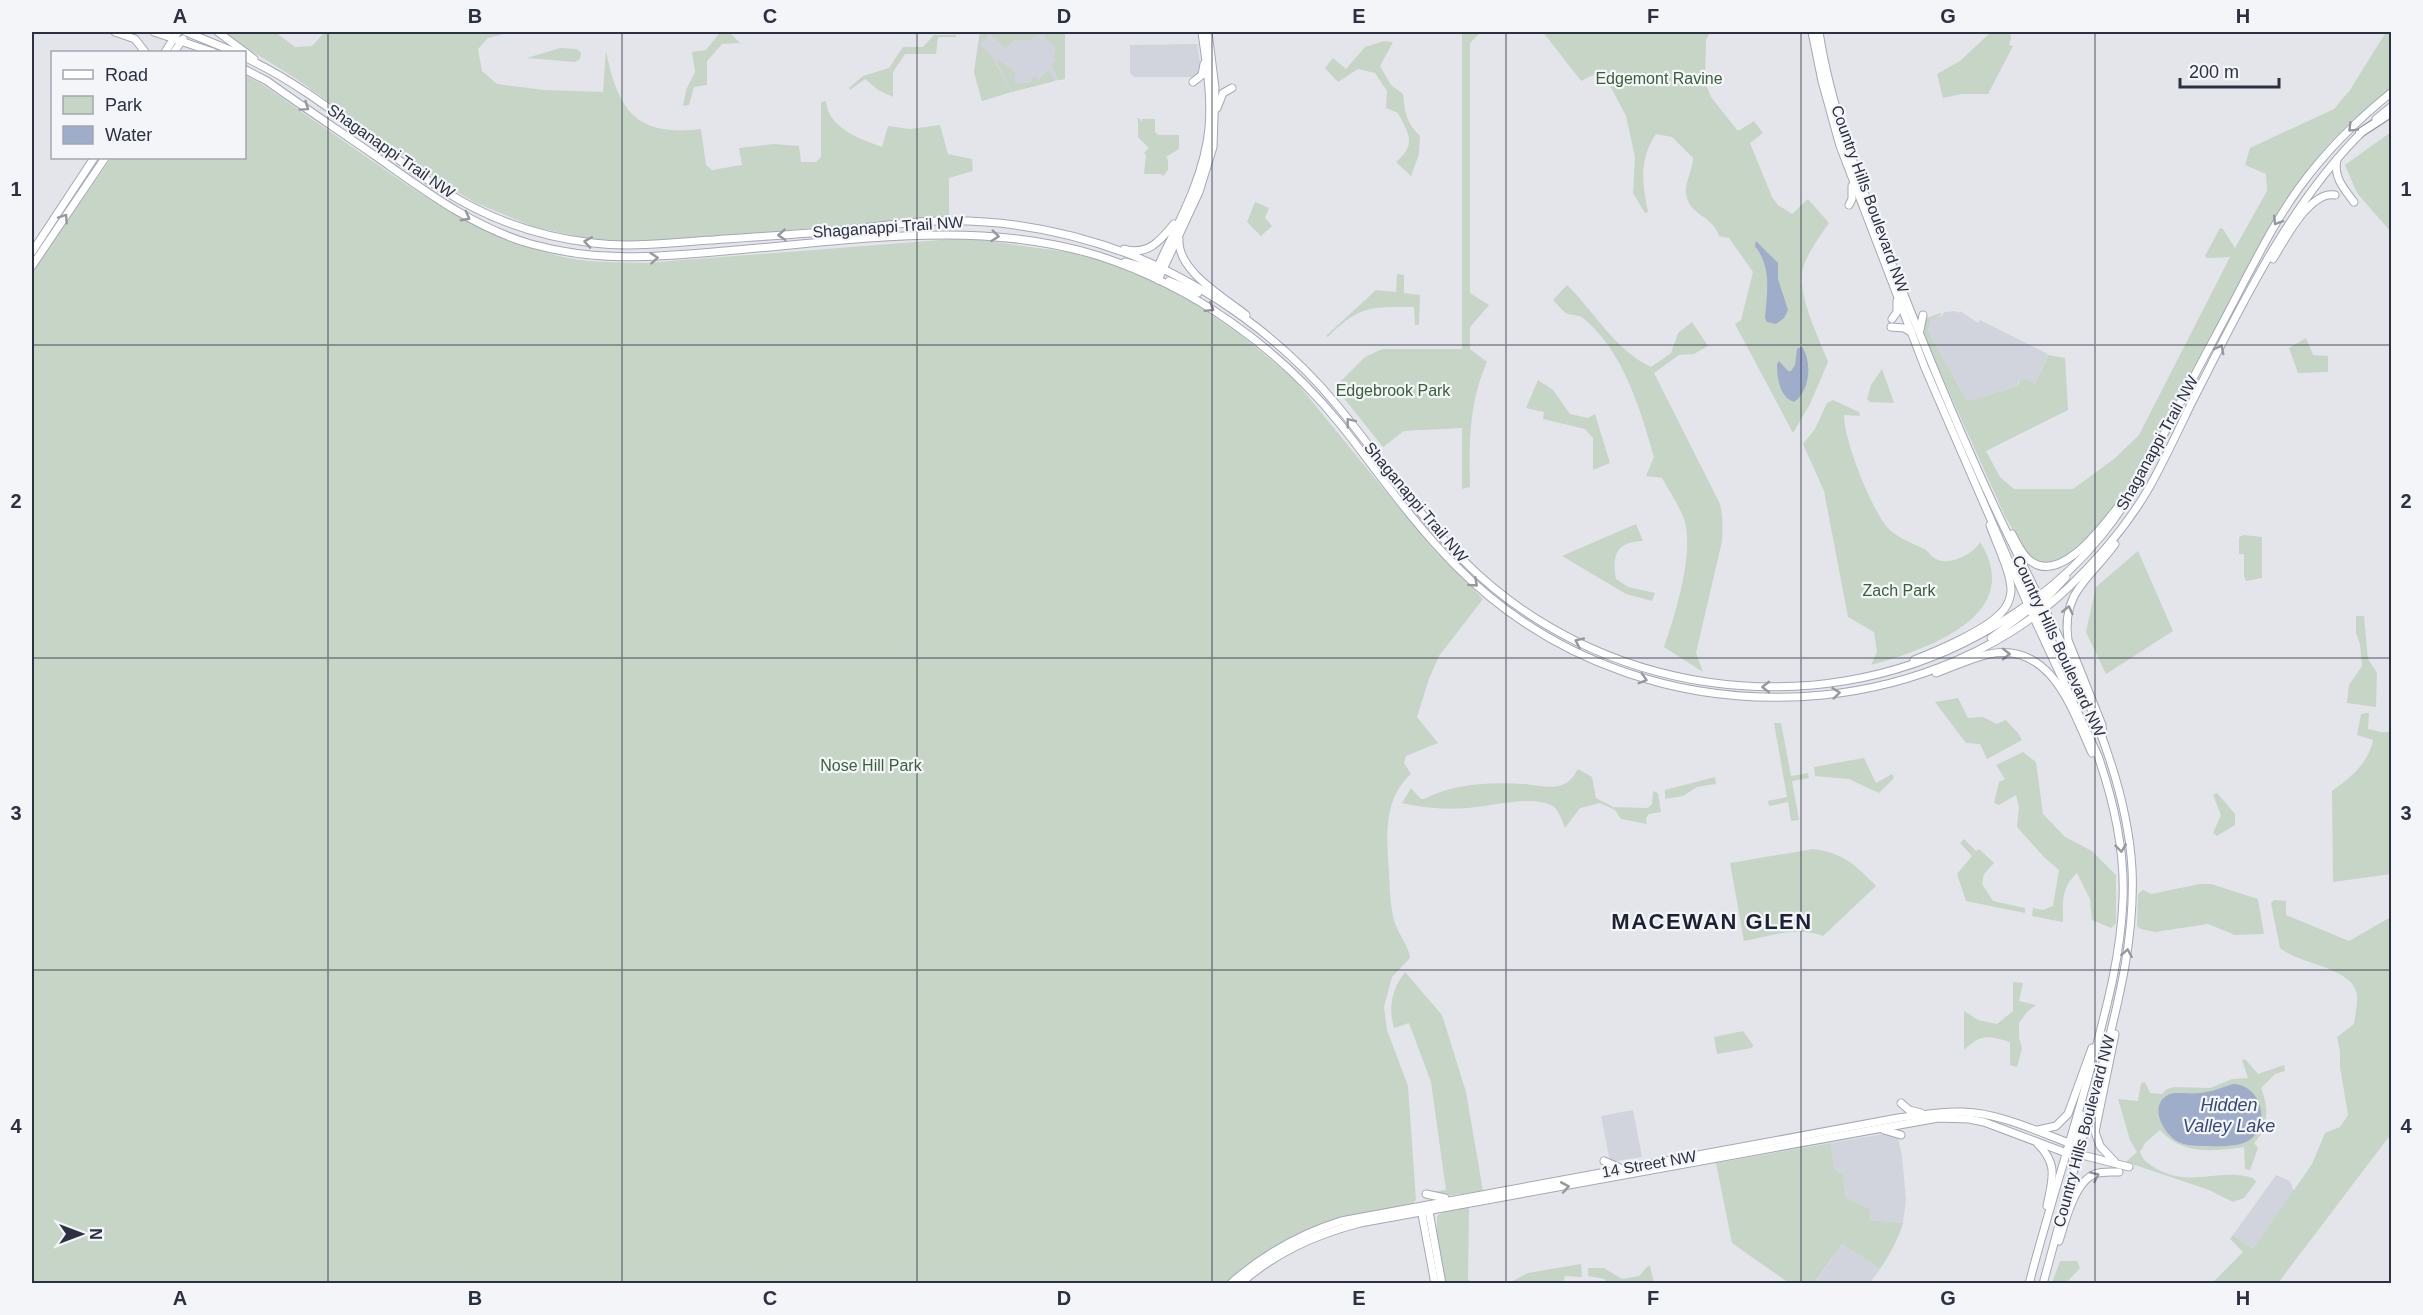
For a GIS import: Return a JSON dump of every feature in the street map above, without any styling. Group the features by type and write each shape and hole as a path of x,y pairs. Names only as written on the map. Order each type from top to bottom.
{"highway":[{"path":"2360,134 2391,112"}],"main road":[{"path":"115,32 135,39 143,51"},
{"path":"154,32 178,36 211,51"},
{"path":"166,51 178,36 187,32 233,51"},
{"path":"218,32 245,51"},
{"path":"1158,274 1199,176 1208,136 1210,104 1202,32"},
{"path":"1158,274 1199,192 1210,159 1216,114 1215,78 1208,32"},
{"name":"Country Hills Boulevard NW","path":"1812,32 1828,105 1850,175 1938,402 2009,560 2036,606 2074,686 2088,706 2105,746 2126,816 2132,868 2130,934 2116,1010 2029,1284"},
{"name":"Country Hills Boulevard NW","path":"1819,32 1830,89 1845,140 1950,412 2002,524 2090,736 2109,791 2119,836 2123,897 2116,970 2086,1086 2073,1150"},
{"path":"174,51 178,36"},
{"path":"246,52 258,63"},
{"name":"Shaganappi Trail NW","path":"246,58 301,88 442,190 483,213 566,238 627,246 947,221 1009,224 1090,242 1133,256 1233,323 1284,363 1337,421 1434,544 1490,598 1561,643 1628,674 1658,683 1746,698 1842,693 1889,683 1933,670 1967,656 2036,606 2081,559 2124,506 2147,468 2261,249 2288,204 2310,173 2344,135 2391,92"},
{"path":"1193,82 1202,75 1206,59"},
{"name":"Shaganappi Trail NW","path":"246,71 256,75 453,209 502,234 561,251 594,257 640,259 927,234 968,234 1024,239 1102,257 1158,274 1218,300 1291,355 1333,400 1405,493 1463,560 1488,583 1532,615 1565,635 1630,664 1661,674 1717,685 1765,688 1807,686 1896,670 1951,649 2068,588 2108,546 2145,495 2289,223 2338,157 2391,106"},
{"path":"1216,114 1223,93 1232,88"},
{"path":"2338,157 2336,170 2338,178 2354,202"},
{"path":"32,252 93,159"},
{"path":"32,266 104,159"},
{"path":"1849,205 1852,198 1850,175"},
{"path":"2253,288 2258,284 2301,215 2325,195 2335,195"},
{"path":"1090,242 1130,250 1146,250 1159,242 1181,215"},
{"path":"1183,225 1179,248 1187,266 1250,317 1258,328"},
{"path":"1897,295 1897,312 1891,323 1912,332"},
{"path":"1920,336 1923,315"},
{"path":"2002,524 2010,530 2026,558 2036,565 2046,568 2054,567 2072,557 2100,527 2147,468"},
{"path":"1866,677 1951,643 1994,618 2008,604 2011,591 2009,578 1979,491"},
{"path":"2105,746 2102,725 2068,640 2067,612 2078,587 2108,554 2128,526 2145,495"},
{"path":"1889,683 1896,684 1934,674 1988,654 2011,652 2028,656 2043,665 2062,691 2109,791"},
{"path":"2114,1161 2100,1146 2095,1132 2117,1023 2116,1010"},
{"path":"2035,1131 2050,1128 2064,1119 2071,1108 2093,1045 2100,1035"},
{"path":"1901,1103 1909,1110 1926,1114"},
{"name":"14 Street NW","path":"1240,1284 1267,1262 1307,1240 1344,1227 1402,1215 1450,1200 1926,1114 1964,1112 1982,1114 2035,1131 2073,1150"},
{"name":"14 Street NW","path":"1230,1284 1264,1256 1305,1234 1341,1221 1424,1208 1446,1207 1607,1180 1938,1118 1984,1122 2035,1141 2073,1150"},
{"path":"1984,1122 2129,1167"},
{"path":"1878,1129 1901,1135"},
{"path":"2035,1141 2050,1159 2052,1173 2038,1250"},
{"path":"2043,1284 2073,1150"},
{"path":"1604,1161 1624,1169"},
{"path":"2043,1284 2080,1188 2094,1174 2119,1172"},
{"path":"1426,1194 1450,1200"},
{"path":"1435,1284 1428,1225 1437,1212 1446,1207"},
{"path":"1424,1208 1442,1284"},
{"path":"1402,1215 1418,1218 1428,1225"}],"shaded area":[{"path":"980,32 1065,32 1065,79 1036,84 982,101 974,72"},
{"path":"1197,44 1200,62 1197,77 1134,77 1130,73 1130,45"},
{"path":"1960,311 1978,323 1980,320 2048,354 2035,384 2024,378 2024,381 2018,380 2019,386 1967,401 1928,331 1933,317 1942,316 1944,312 1959,313"},
{"path":"1633,1110 1642,1157 1610,1162 1601,1116"},
{"path":"1888,1133 1898,1138 1902,1156 1906,1200 1903,1223 1870,1220 1871,1209 1846,1198 1843,1174 1834,1169 1831,1143"},
{"path":"2276,1175 2290,1181 2294,1191 2253,1249 2233,1235"},
{"path":"1842,1244 1880,1269 1870,1283 1814,1284"}],"green space":[{"path":"221,32 275,32 295,47 312,46 325,32 512,32 488,38 478,49 482,71 497,84 545,90 603,92 606,51 617,89 624,104 633,115 645,123 660,128 701,129 706,165 712,170 742,165 739,148 774,144 799,146 801,162 816,162 821,157 821,102 826,101 832,118 846,131 882,147 888,126 910,129 940,125 948,154 972,159 973,171 949,178 949,217 665,240 619,242 595,240 534,227 476,203 443,184 298,80"},
{"path":"718,32 729,32 740,43 722,44 707,61 707,85 694,87 689,105 683,106 686,90 695,72 692,52 706,50"},
{"path":"980,32 1065,32 1065,79 1059,80 1050,63 1056,60 1054,57 1056,48 1043,35 1038,35 1031,40 1014,40 1006,48 990,34 980,45 991,55 1011,92 982,101 974,72"},
{"name":"Edgebrook Park","path":"1462,32 1481,32 1470,43 1470,293 1489,305 1470,327 1470,349 1487,362 1473,408 1470,438 1470,487 1462,489 1462,428 1404,431 1383,447 1335,387 1365,357 1382,349 1462,349"},
{"name":"Edgemont Ravine","path":"1543,32 1710,32 1706,40 1705,82 1711,97 1737,130 1754,121 1763,133 1750,143 1772,197 1778,205 1792,214 1808,199 1829,223 1808,256 1802,278 1805,303 1828,362 1810,404 1793,433 1735,324 1741,320 1753,272 1729,238 1719,236 1711,223 1696,212 1688,202 1687,181 1693,158 1672,137 1656,134 1644,162 1643,181 1648,212 1645,213 1633,193 1635,157 1626,116 1608,82 1597,73 1581,81"},
{"path":"1991,32 2010,32 2009,45 2013,46 1988,94 1962,94 1943,98 1937,74 1960,61"},
{"path":"2386,32 2391,32 2391,88 2348,124 2324,149 2292,190 2268,229 2143,466 2114,507 2079,545 2052,565 2036,562 2024,551 2004,514 1923,334 1924,319 1941,313 1931,319 1928,331 1967,401 2019,386 2019,380 2021,382 2024,378 2035,384 2048,355 2065,358 2068,410 1986,451 2000,477 2014,489 2073,489 2114,459 2139,435 2230,257 2207,258 2205,256 2220,228 2235,248 2267,191 2266,174 2245,165 2250,148 2334,109 2350,90"},
{"path":"934,35 956,35 956,37 938,37 936,54 905,54 893,72 893,97 878,90 865,79 850,90 849,88 863,76 889,68 903,47 923,47"},
{"path":"1384,41 1393,42 1380,66 1391,85 1403,94 1407,117 1420,136 1419,154 1411,176 1396,162 1407,150 1408,133 1398,113 1386,108 1387,91 1375,73 1358,69 1338,82 1325,68 1333,58 1346,69 1365,47"},
{"path":"560,48 577,49 581,53 580,59 575,62 527,58"},
{"path":"998,60 1016,73 1014,80 1018,84 1032,82 1035,77 1039,80 1048,70 1055,81 1012,92"},
{"name":"Nose Hill Park","path":"246,76 434,202 498,236 532,249 577,260 645,263 966,238 1067,252 1099,260 1155,282 1195,304 1237,332 1293,378 1431,547 1483,599 1439,656 1429,679 1417,717 1438,743 1406,756 1404,763 1411,774 1395,796 1388,821 1392,909 1410,958 1392,977 1384,1007 1387,1030 1408,1086 1416,1200 1412,1204 1359,1215 1313,1229 1270,1250 1226,1283 32,1284 32,273 110,159 246,159"},
{"path":"1139,118 1142,122 1142,119 1155,119 1155,132 1158,135 1179,135 1179,149 1166,157 1168,170 1163,176 1144,174 1146,155 1144,153 1149,148 1138,137 1138,119 1136,119"},
{"path":"2391,132 2391,232 2357,193 2345,165"},
{"path":"1255,202 1269,208 1265,218 1272,226 1261,236 1247,222"},
{"path":"1397,274 1404,275 1404,293 1420,295 1419,325 1415,325 1414,307 1377,308 1358,313 1328,337 1326,336 1376,290 1396,292"},
{"path":"1567,285 1626,351 1651,367 1671,353 1678,333 1692,322 1708,346 1694,354 1679,355 1654,373 1721,509 1722,541 1696,653 1703,672 1664,647 1678,601 1685,566 1687,533 1684,519 1662,478 1646,476 1654,457 1643,420 1620,364 1597,332 1583,318 1566,313 1553,300"},
{"path":"2306,338 2313,355 2328,356 2328,372 2298,373 2289,348"},
{"path":"1882,369 1894,403 1870,402 1867,399 1871,385"},
{"path":"1538,380 1553,390 1570,414 1588,418 1595,414 1610,463 1593,470 1593,438 1585,429 1543,419 1544,412 1526,408"},
{"name":"Zach Park","path":"1833,400 1859,412 1860,416 1844,415 1848,439 1865,486 1887,527 1896,535 1942,561 1961,558 1973,551 1980,542 1991,568 1990,590 1980,609 1963,626 1942,639 1917,650 1871,665 1877,652 1874,632 1848,617 1824,491 1803,444 1815,429 1827,403"},
{"path":"1636,524 1643,541 1627,544 1618,551 1615,563 1616,579 1628,587 1655,593 1652,601 1626,594 1562,556"},
{"path":"2244,535 2262,537 2262,578 2246,581 2244,554 2239,554 2239,537"},
{"path":"2138,551 2173,631 2106,674 2086,632 2096,587"},
{"path":"2356,616 2364,616 2368,659 2377,673 2376,707 2347,703 2349,685 2362,666 2360,644 2356,633"},
{"path":"1958,698 1968,718 1983,717 1997,724 2006,720 2022,740 1987,759 1980,744 1966,743 1935,702"},
{"path":"2369,713 2368,729 2391,732 2391,874 2333,882 2332,791 2358,769 2371,748 2373,740 2357,735 2361,714"},
{"path":"1774,723 1781,723 1791,776 1808,773 1809,778 1792,781 1799,820 1791,821 1788,802 1769,806 1768,801 1787,797"},
{"path":"2023,752 2036,762 2043,814 2065,837 2092,851 2116,875 2116,923 2111,928 2092,920 2090,899 2077,873 2066,890 2063,901 2063,922 2032,916 2033,908 2043,910 2053,906 2059,870 2017,827 2019,807 2016,795 1999,805 1994,803 1999,782 2005,779 1996,765"},
{"path":"1864,758 1876,783 1892,774 1894,778 1879,793 1849,779 1815,776 1814,767"},
{"path":"1578,769 1592,777 1596,798 1613,807 1648,808 1652,804 1653,791 1658,793 1661,812 1649,814 1646,818 1647,824 1621,819 1615,810 1600,803 1580,808 1565,828 1556,809 1543,802 1524,801 1449,809 1402,803 1411,788 1421,799 1424,799 1448,790 1473,785 1512,783 1558,786 1570,780"},
{"path":"1715,777 1716,784 1697,787 1683,796 1665,799 1665,790"},
{"path":"2217,793 2235,814 2235,825 2217,836 2213,833 2221,815 2213,795"},
{"path":"1964,839 1976,851 1979,849 1994,863 1984,874 1982,884 1993,901 2025,908 2025,913 1966,901 1957,874 1972,856 1960,843"},
{"path":"1813,849 1832,853 1848,861 1876,886 1823,936 1794,932 1744,941 1730,863"},
{"path":"2200,884 2211,884 2258,899 2264,934 2235,935 2208,924 2155,932 2137,926 2138,894 2143,890 2151,894"},
{"path":"2274,900 2286,901 2286,915 2349,941 2389,918 2392,924 2391,1134 2278,1283 2212,1283 2243,1252 2230,1239 2233,1235 2253,1249 2312,1164 2325,1133 2340,1127 2348,1115 2337,1037 2354,1024 2357,995 2354,986 2336,972 2280,948 2271,903"},
{"path":"1405,972 1442,1015 1466,1092 1483,1191 1445,1196 1429,1192 1446,1190 1431,1082 1409,1023 1394,1028 1391,1013 1394,992"},
{"path":"2013,982 2023,983 2019,1001 2036,1005 2019,1023 2022,1048 2017,1067 2010,1065 2010,1042 1986,1037 1964,1050 1964,1011 1978,1020 1997,1024 2013,1011"},
{"path":"1743,1031 1753,1045 1752,1048 1717,1054 1714,1037"},
{"path":"2245,1059 2258,1074 2284,1065 2285,1071 2275,1074 2261,1088 2266,1117 2263,1131 2254,1143 2258,1148 2250,1170 2245,1169 2244,1147 2221,1150 2189,1148 2169,1138 2160,1130 2145,1143 2140,1152 2144,1160 2152,1166 2178,1176 2240,1175 2253,1178 2256,1182 2244,1198 2233,1202 2209,1190 2126,1162 2137,1152 2130,1140 2118,1099 2138,1101 2141,1083 2145,1082 2150,1093 2162,1094 2167,1089 2175,1087 2210,1088 2232,1079 2248,1078 2242,1060"},
{"path":"1831,1143 1834,1169 1843,1174 1846,1198 1871,1209 1870,1220 1903,1223 1880,1269 1842,1244 1814,1283 1789,1283 1732,1243 1716,1163"},
{"path":"1469,1205 1468,1280 1475,1283 1445,1283 1437,1235 1437,1216 1449,1208"},
{"path":"2060,1261 2077,1261 2080,1268 2066,1283 2052,1283"},
{"path":"1581,1264 1582,1277 1565,1276 1563,1283 1509,1283 1528,1273"},
{"path":"1650,1266 1654,1283 1605,1283 1605,1279 1588,1276 1588,1268 1604,1268 1622,1279 1639,1276"}],"water":[{"path":"1756,241 1778,263 1778,279 1788,310 1784,318 1776,324 1767,322 1765,318 1766,272 1755,246"},
{"path":"1801,347 1808,362 1808,377 1803,391 1794,402 1782,391 1778,380 1777,364 1779,361 1788,371 1791,371 1795,365 1797,349"},
{"name":"Hidden Valley Lake","path":"2233,1084 2243,1086 2250,1091 2260,1106 2261,1124 2257,1132 2246,1142 2227,1146 2190,1145 2173,1138 2160,1121 2159,1107 2161,1101 2168,1095 2203,1093"}],"district":[{"name":"MACEWAN GLEN","path":"1712,921"}]}
